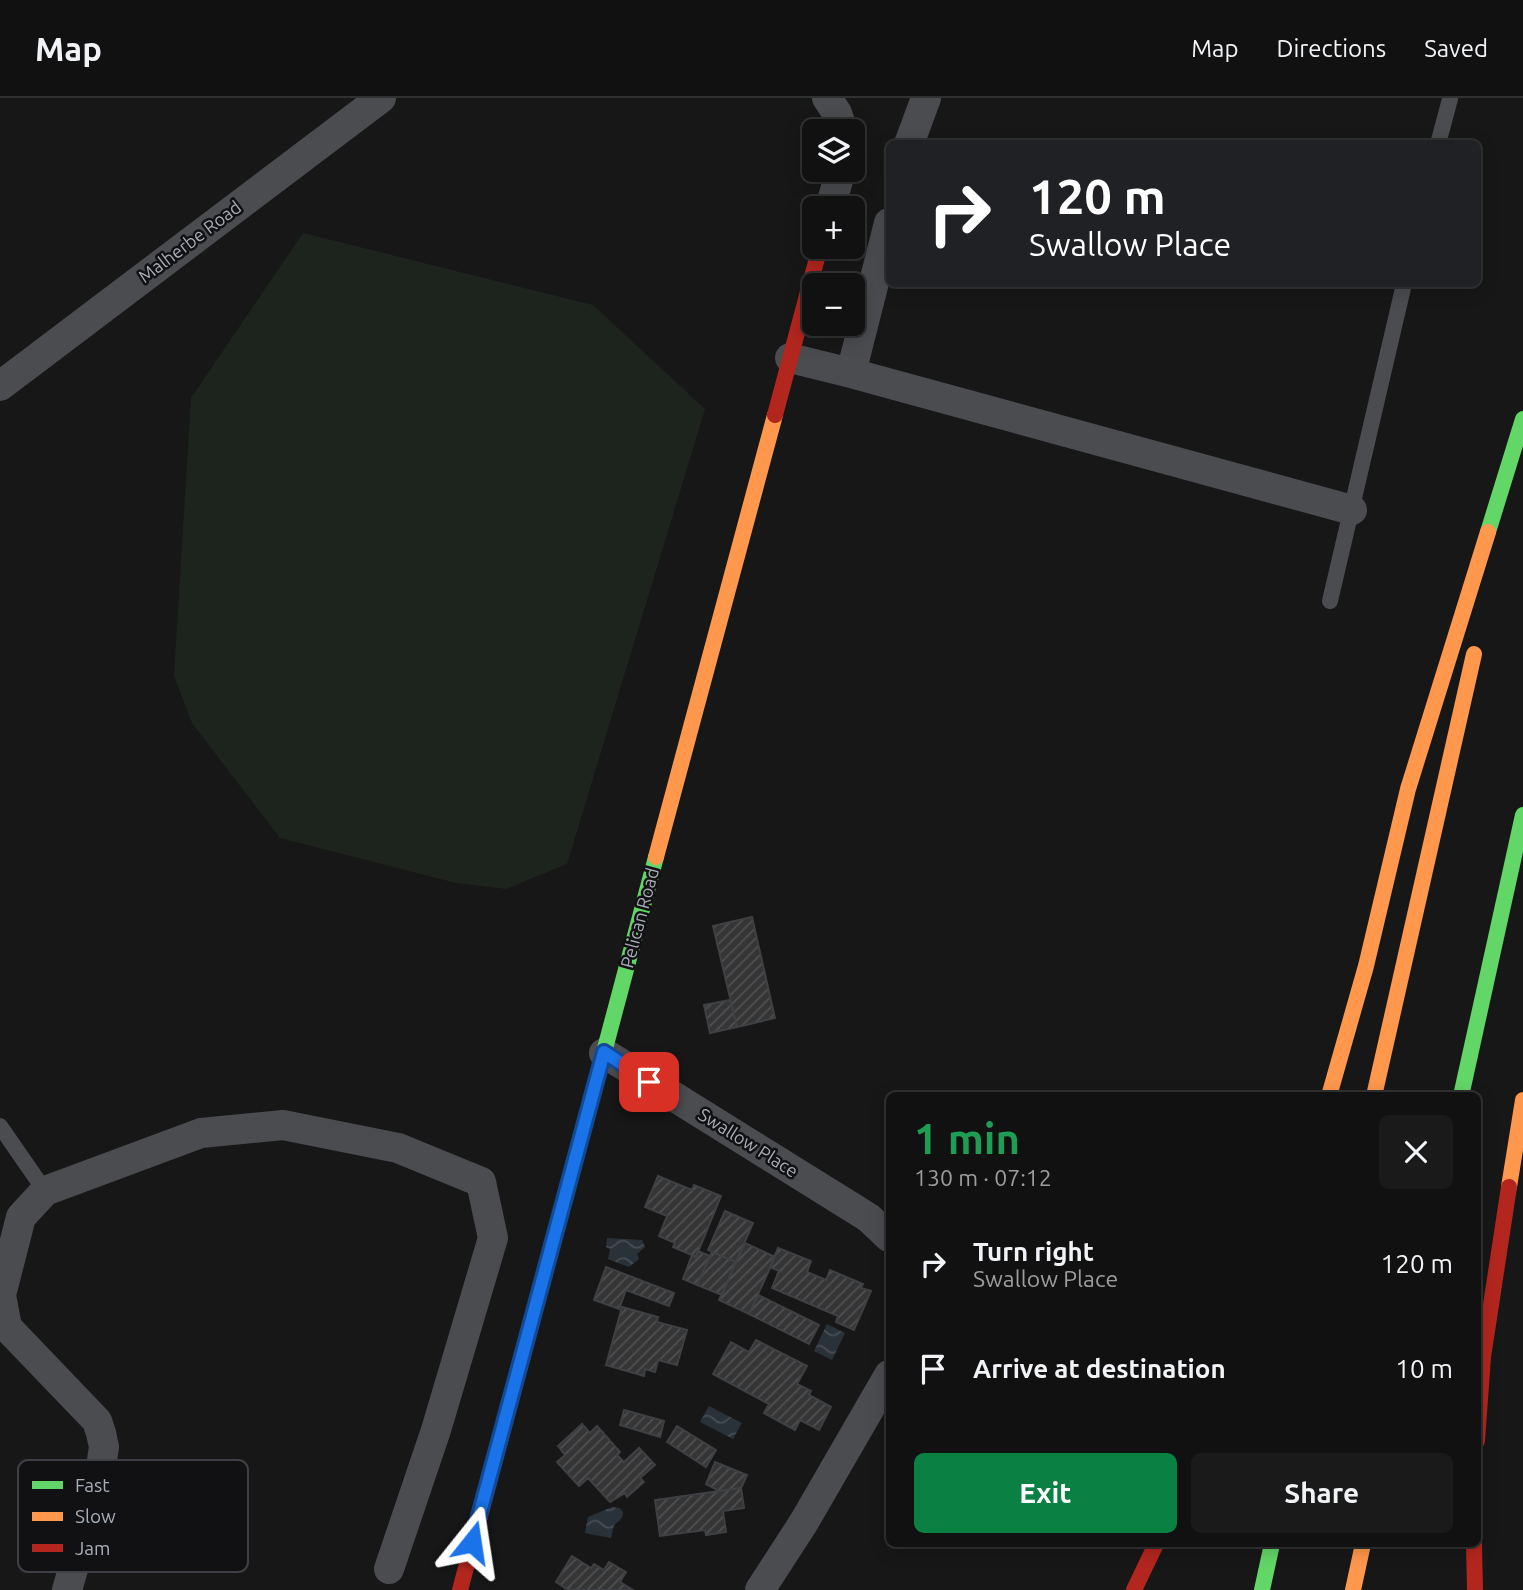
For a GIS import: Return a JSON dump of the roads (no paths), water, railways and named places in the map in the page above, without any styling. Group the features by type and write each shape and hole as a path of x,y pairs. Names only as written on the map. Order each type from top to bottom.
{"main road":[{"name":"Pelican Road","path":"460,1590 817,259"},
{"path":"1330,1092 1366,966 1408,789 1523,419"},
{"path":"1493,572 1523,438"},
{"path":"1375,1092 1477,639"},
{"path":"1462,1092 1523,815"},
{"path":"1481,1385 1483,1357 1523,1100"},
{"path":"1134,1590 1155,1547"},
{"path":"1262,1590 1271,1547"},
{"path":"1353,1590 1362,1547"},
{"path":"1474,1547 1475,1590"}],"street":[{"name":"Malherbe Road","path":"0,386 381,98"},
{"path":"827,98 839,119"},
{"path":"910,140 926,98"},
{"path":"851,373 886,235"},
{"path":"790,358 1352,510"},
{"name":"Swallow Place","path":"604,1052 764,1155 869,1218 886,1234"},
{"path":"102,1460 104,1447 97,1421 7,1327 1,1295 21,1217 45,1191 201,1133 283,1125 398,1148 481,1182 493,1238 436,1430 389,1569"},
{"path":"760,1590 804,1522 886,1380"},
{"path":"67,1590 72,1572"}],"lane":[{"path":"1439,140 1450,99"},
{"path":"1330,601 1403,287"},
{"path":"0,1126 45,1191"}],"water":[{"path":"607,1238 642,1240 645,1247 637,1254 639,1259 629,1267 608,1259 610,1249 606,1247"},
{"path":"827,1324 845,1333 832,1360 814,1351"},
{"path":"709,1406 742,1423 733,1439 700,1422"},
{"path":"612,1507 620,1508 623,1512 622,1518 614,1525 611,1538 585,1533 588,1517"}]}
